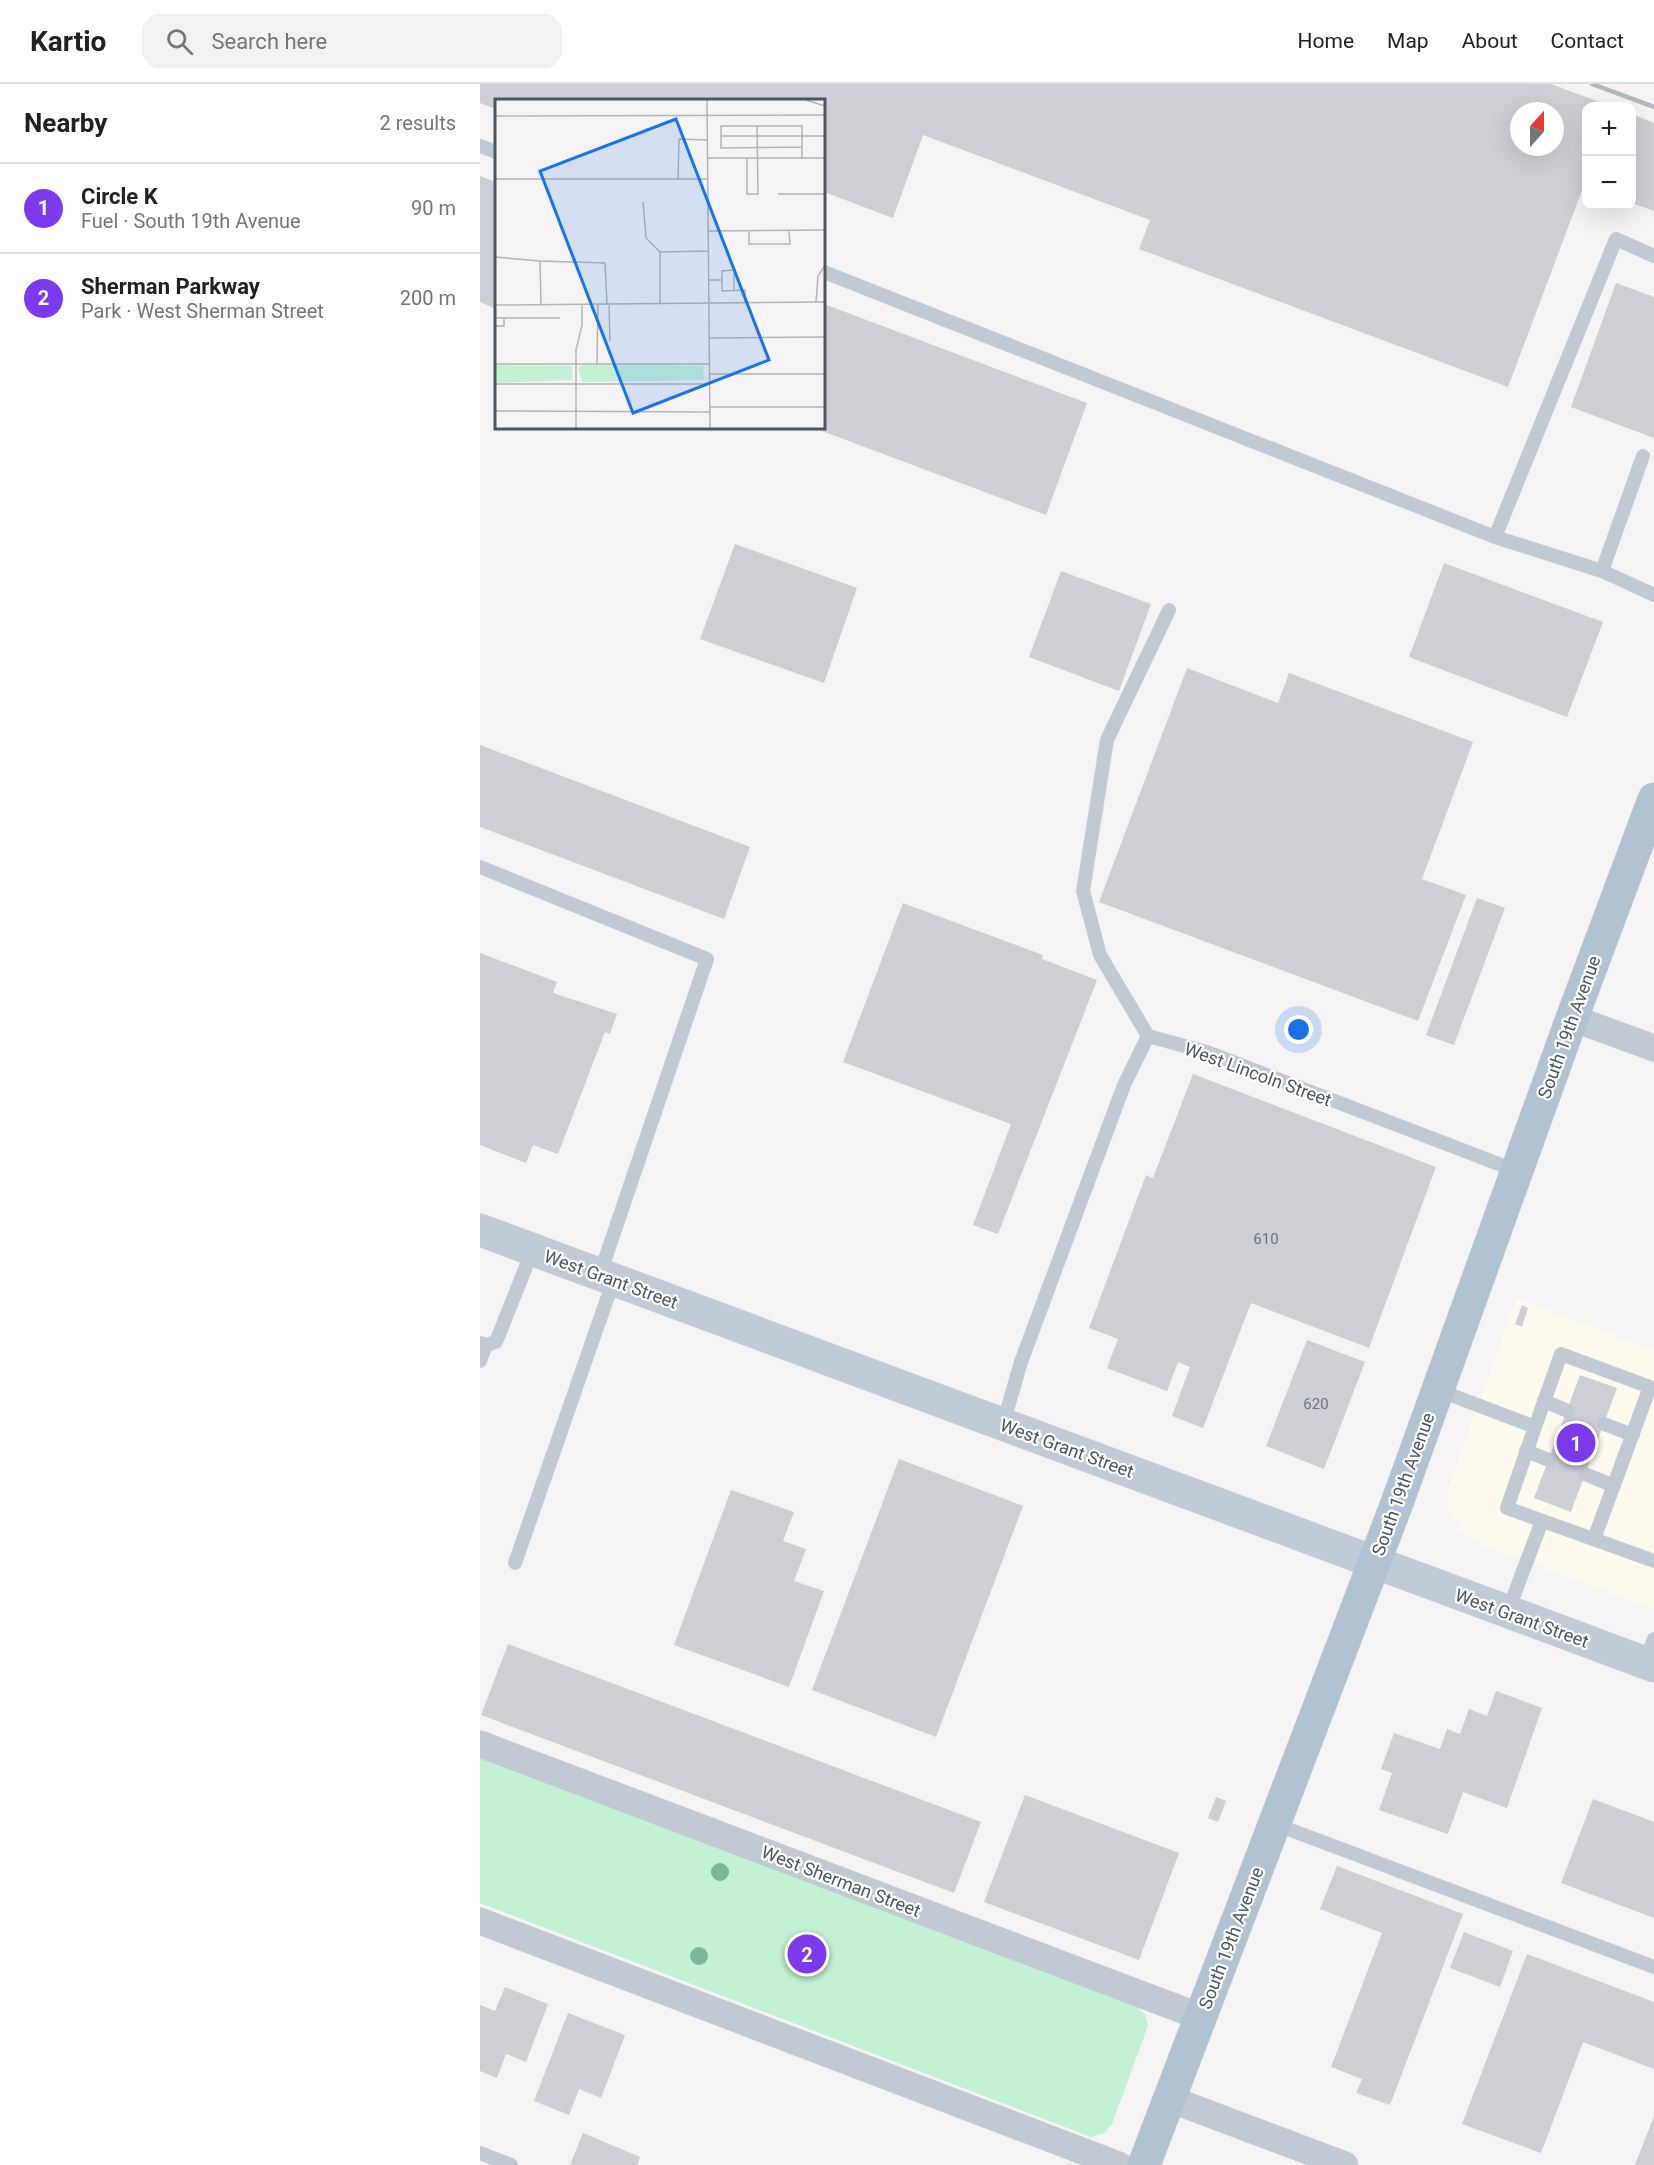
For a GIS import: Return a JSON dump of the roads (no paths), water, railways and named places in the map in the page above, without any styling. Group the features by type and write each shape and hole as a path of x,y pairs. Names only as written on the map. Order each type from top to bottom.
{"main road":[{"name":"South 19th Avenue","path":"1144,2165 1374,1563 1654,799"},
{"name":"West Grant Street","path":"480,1230 1508,1612 1651,1656"}],"street":[{"path":"1572,1018 1654,1048"},
{"name":"West Sherman Street","path":"480,1744 1201,2017"},
{"path":"480,1921 1119,2165"},
{"path":"1170,2099 1345,2165"}],"lane":[{"path":"480,146 495,152"},
{"path":"1495,537 1616,239 1654,256"},
{"path":"825,272 1495,537 1602,571 1654,595"},
{"path":"1602,571 1643,456"},
{"path":"1003,1425 1021,1362 1120,1096 1148,1036 1100,955 1083,891 1107,740 1169,610"},
{"path":"480,867 707,959 515,1563"},
{"name":"West Lincoln Street","path":"1148,1036 1207,1052 1516,1171"},
{"path":"480,1361 483,1344 496,1342 533,1249"},
{"path":"1594,1539 1650,1387 1561,1354 1507,1508 1654,1561"},
{"path":"1438,1390 1535,1427"},
{"path":"1544,1401 1568,1411"},
{"path":"1604,1424 1633,1435"},
{"path":"1526,1451 1549,1460"},
{"path":"1585,1474 1614,1486"},
{"path":"1508,1612 1542,1521"},
{"path":"1275,1824 1654,1967"},
{"path":"480,2153 511,2165"}],"railway":[{"path":"1592,84 1654,107"}],"place":[{"name":"Circle K","path":"1576,1443"},
{"name":"Sherman Parkway","path":"807,1954"}]}
